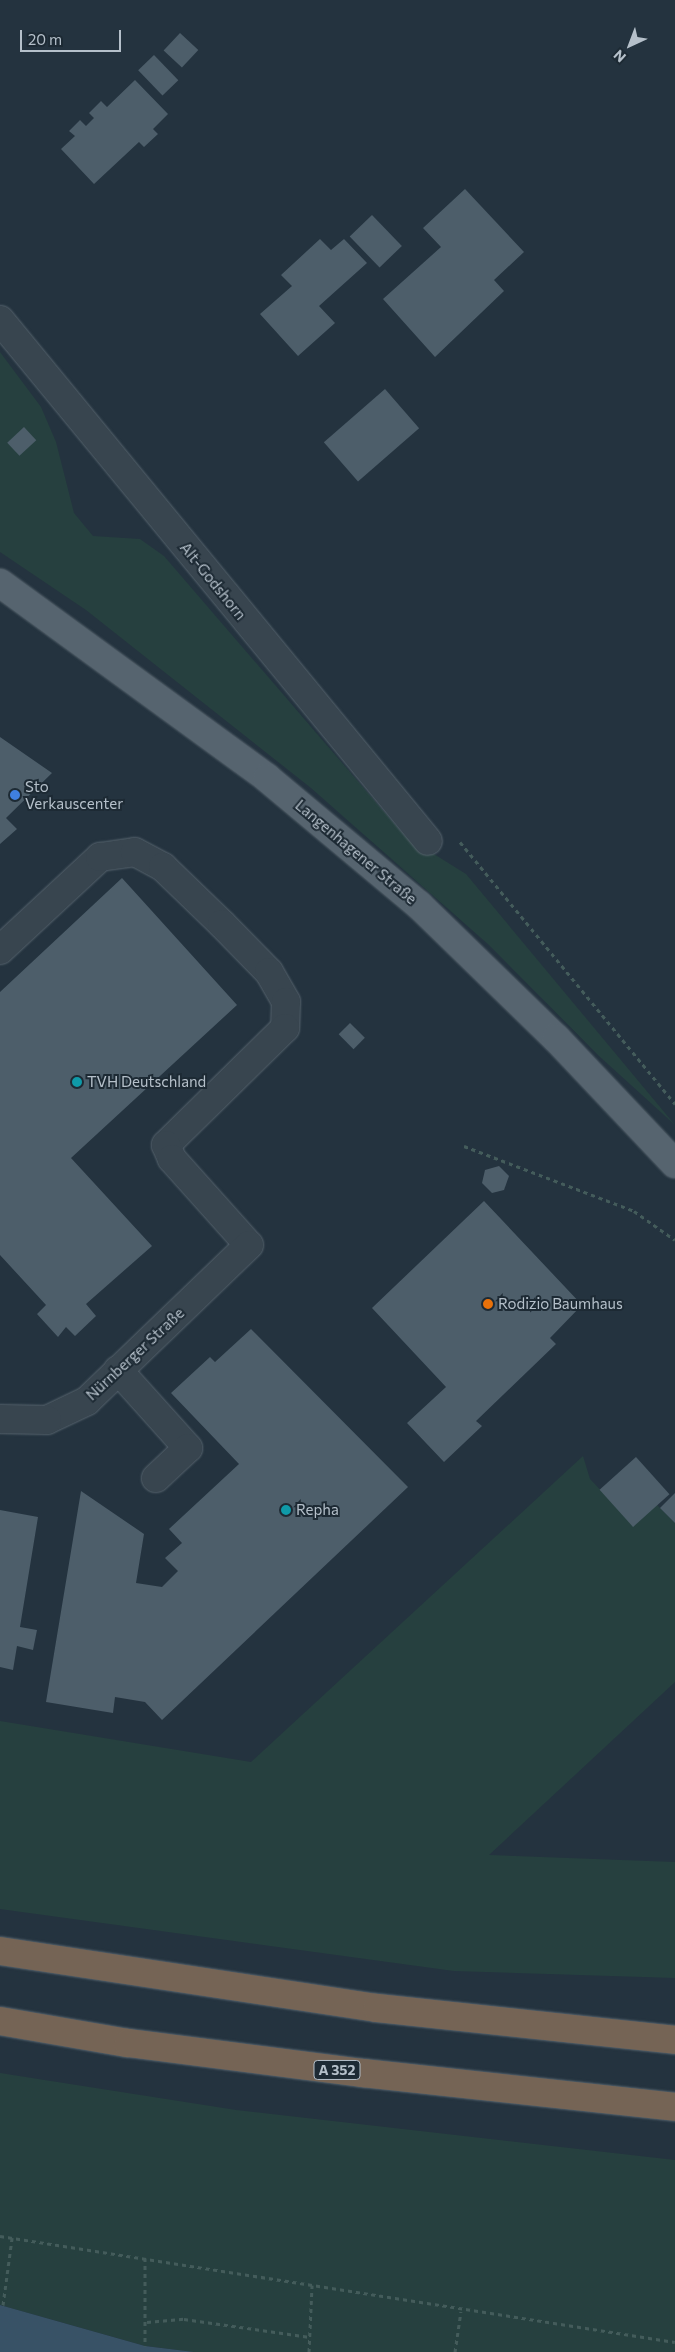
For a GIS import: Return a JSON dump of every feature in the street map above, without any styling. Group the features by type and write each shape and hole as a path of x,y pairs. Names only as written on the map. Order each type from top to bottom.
{"highway":[{"path":"0,1952 376,2008 675,2040"},
{"name":"A 352","path":"0,2021 128,2043 353,2072 675,2107"}],"main road":[{"name":"Langenhagener Straße","path":"0,583 267,778 419,905 556,1038 675,1164"}],"street":[{"name":"Alt-Godshorn","path":"0,320 428,841"},
{"name":"Nürnberger Straße","path":"0,950 100,857 135,852 162,866 269,972 286,1002 285,1028 166,1145 172,1159 249,1245 87,1401 47,1420 0,1418"},
{"path":"118,1370 188,1448 156,1478"}],"path":[{"path":"464,1146 634,1210 675,1240"},
{"path":"0,2236 312,2285 461,2311 675,2342"},
{"path":"3,2305 12,2238"},
{"path":"145,2258 147,2322 145,2346"},
{"path":"309,2352 312,2285"},
{"path":"455,2352 461,2311"},
{"path":"147,2322 184,2319 310,2337"}],"green space":[{"path":"0,352 41,407 56,442 74,513 93,536 140,539 164,556 405,836 466,874 675,1125 599,1056 489,945 311,788 86,610 0,552"},
{"path":"583,1456 590,1479 634,1525 657,1505 675,1523 675,1682 489,1855 675,1862 675,1978 454,1971 0,1909 0,1721 251,1762"},
{"path":"0,2073 236,2110 675,2160 675,2352 194,2352 145,2346 0,2305"}],"water":[{"path":"0,2305 145,2346 194,2352 0,2352"}],"building":[{"path":"180,33 198,50 182,68 164,51"},
{"path":"154,55 178,80 162,95 138,70"},
{"path":"135,80 168,114 153,129 158,134 144,147 139,142 94,184 61,149 75,136 69,131 80,120 86,126 94,118 89,113 101,101 107,107"},
{"path":"465,189 524,252 494,280 504,291 435,357 383,299 441,247 423,228"},
{"path":"372,215 402,246 380,267 350,237"},
{"path":"320,239 331,250 344,239 367,263 319,306 335,323 298,356 260,314 292,286 281,275"},
{"path":"385,389 419,428 358,481 324,442"},
{"path":"24,427 36,440 19,456 7,443"},
{"name":"Sto Verkauscenter","path":"0,737 52,773 6,818 17,829 0,844"},
{"name":"TVH Deutschland","path":"122,878 237,1005 71,1158 152,1246 86,1304 96,1316 75,1336 66,1327 58,1337 37,1314 46,1305 0,1255 0,992"},
{"path":"350,1023 365,1038 354,1049 339,1034"},
{"path":"499,1166 509,1176 504,1190 492,1193 482,1183 485,1170"},
{"path":"484,1201 582,1305 550,1338 556,1344 476,1421 482,1426 444,1462 407,1423 446,1387 372,1308"},
{"name":"Repha","path":"251,1329 408,1487 162,1720 145,1702 115,1697 113,1713 46,1702 81,1491 144,1534 136,1583 162,1587 178,1571 165,1558 182,1543 169,1529 239,1464 171,1393 210,1357 215,1362"},
{"path":"636,1457 669,1494 633,1527 600,1490"},
{"path":"675,1493 675,1523 660,1508"},
{"path":"0,1510 38,1517 20,1627 37,1630 33,1650 17,1646 13,1670 0,1667"}],"place":[{"name":"Sto Verkauscenter","path":"15,795"},
{"name":"TVH Deutschland","path":"77,1082"},
{"name":"Rodizio Baumhaus","path":"488,1304"},
{"name":"Repha","path":"286,1510"}]}
